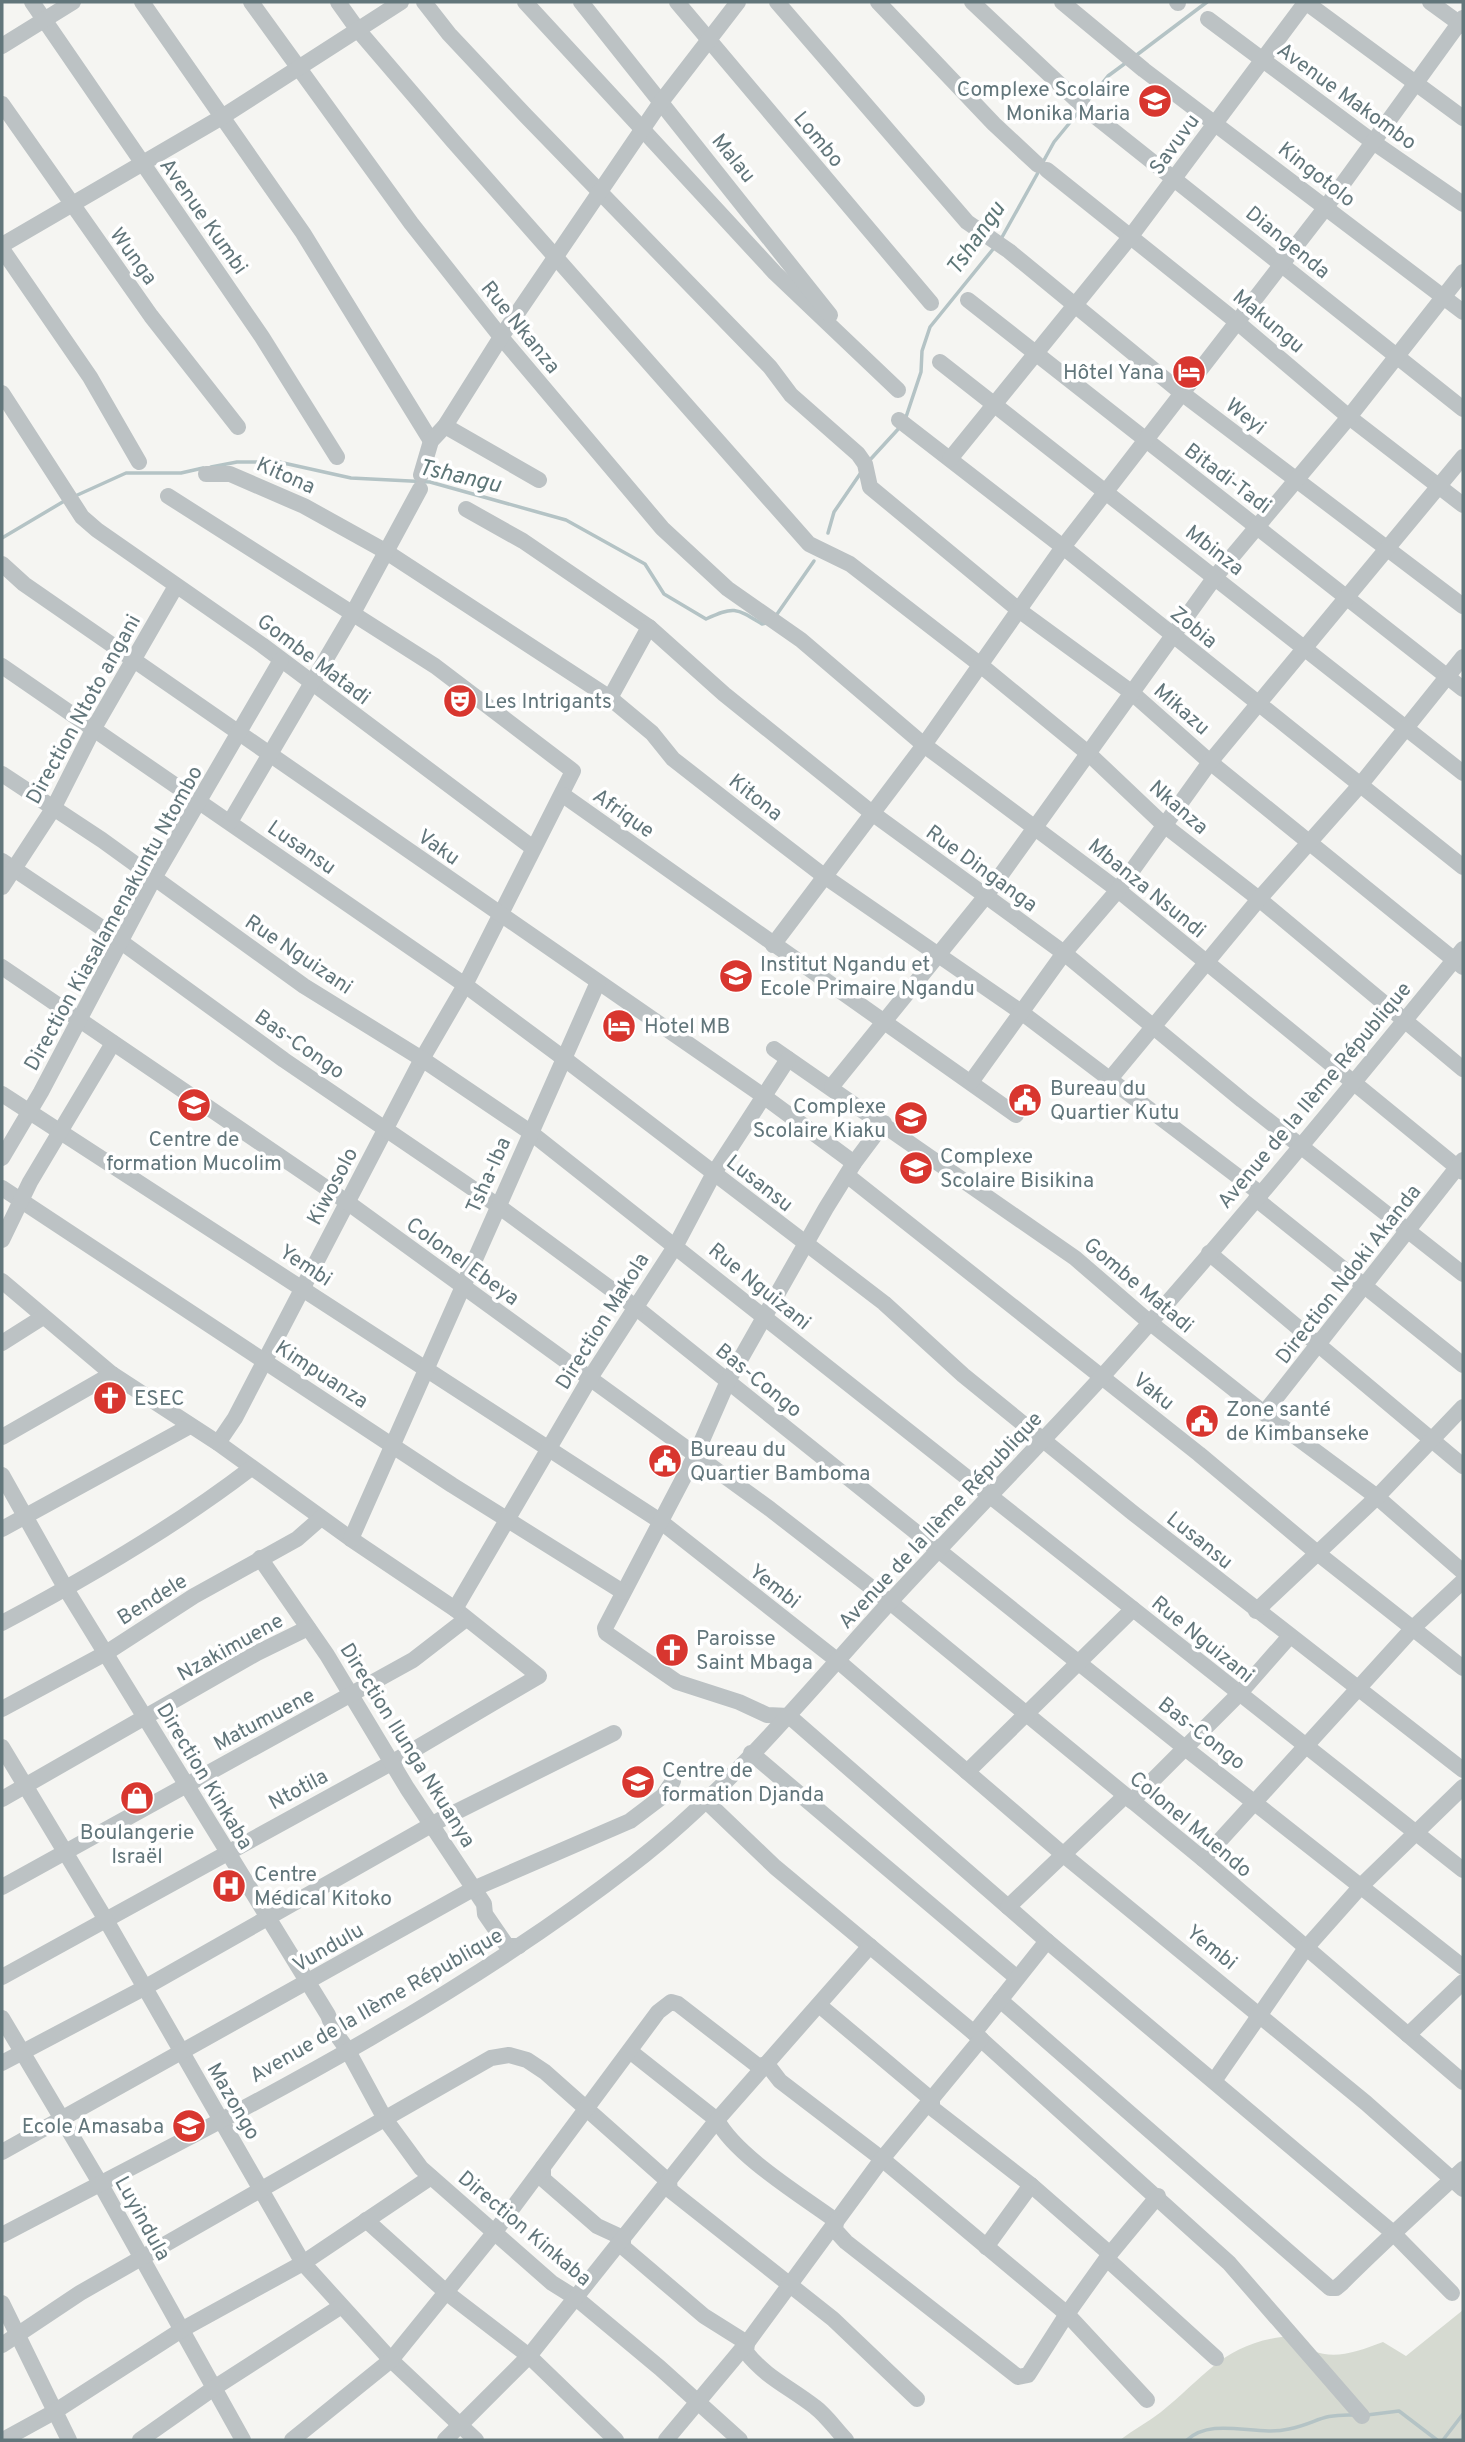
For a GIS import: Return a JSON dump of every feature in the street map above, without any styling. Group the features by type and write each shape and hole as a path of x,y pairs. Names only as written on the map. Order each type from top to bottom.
{"street":[{"name":"Avenue Kumbi","path":"32,2 262,337 337,457"},
{"path":"2,46 74,2"},
{"path":"142,2 303,233 431,441"},
{"name":"Rue Nkanza","path":"251,2 380,182 501,337 662,528 728,589 801,640"},
{"name":"Nkanza","path":"338,2 358,30 809,544 850,564 978,663 1089,754 1164,825 1259,899 1463,1069"},
{"path":"139,461 90,377 2,247 222,117 401,2"},
{"path":"424,2 458,43 599,191"},
{"path":"525,2 775,273 898,390"},
{"name":"Malau","path":"581,2 805,280 850,342"},
{"name":"Lombo","path":"677,2 931,303"},
{"path":"230,822 353,613 421,482 431,441 444,426 643,128 738,2"},
{"name":"Weyi","path":"777,2 967,222 1009,251 1183,394 1463,606"},
{"name":"Makungu","path":"878,2 994,124 1042,168 1131,236 1349,417 1463,505"},
{"name":"Diangenda","path":"972,2 1084,107 1463,409"},
{"name":"Kingotolo","path":"1062,2 1144,70 1463,312"},
{"path":"773,945 923,745 978,663 1020,611 1063,547 1283,264 1462,23 1430,2"},
{"name":"Savuvu","path":"950,459 1131,236 1306,4 1463,118"},
{"name":"Avenue Makombo","path":"1208,19 1373,142 1463,204"},
{"name":"Wunga","path":"2,104 151,316 239,427"},
{"name":"Mikazu","path":"599,191 771,367 791,394 858,454 865,464 870,488 1020,611 1130,692 1210,762 1310,843 1460,958"},
{"path":"832,1086 985,897 1037,828 1130,692 1215,577 1349,417 1463,272"},
{"name":"Bitadi-Tadi","path":"968,300 1145,442 1347,595 1463,689"},
{"name":"Mbinza","path":"940,362 1305,646 1463,773"},
{"name":"Gombe Matadi","path":"2,393 70,496 97,530 281,660 533,848"},
{"name":"Zobia","path":"899,420 1063,547 1463,867"},
{"path":"444,426 539,480"},
{"path":"971,1082 1064,954 1118,890 1210,762 1463,457"},
{"name":"Kitona","path":"206,474 230,474 304,506 385,551 610,698 652,733 674,759 824,876 1021,1013 1110,1079 1258,1196 1364,1287 1463,1365"},
{"name":"Afrique","path":"168,496 435,666 571,768 573,774 563,795 1016,1115"},
{"name":"Rue Dinganga","path":"466,509 523,541 649,627 724,694 872,813 1064,954 1463,1274"},
{"name":"Vaku","path":"2,564 24,584 762,1096 1316,1552 1463,1668"},
{"name":"Direction Ntoto angani","path":"2,887 7,864 52,809 94,728 136,660 176,586"},
{"path":"610,698 649,627"},
{"name":"Mbanza Nsundi","path":"801,640 923,745 1118,890 1461,1167"},
{"path":"1110,1079 1259,899 1361,784 1463,657"},
{"name":"Direction Kiasalamenakuntu Ntombo","path":"2,1158 30,1113 155,878 281,660"},
{"name":"Lusansu","path":"2,666 465,985 566,1060 884,1303 963,1375 1256,1611 1359,1687 1463,1770"},
{"name":"Rue Nguizani","path":"2,774 155,878 304,986 422,1059 530,1132 676,1245 988,1497 1463,1870"},
{"name":"Kiwosolo","path":"218,1443 235,1418 263,1360 422,1059 465,985 533,848 563,795"},
{"name":"Bas-Congo","path":"7,864 122,942 284,1060 498,1205 634,1306 1463,1967"},
{"name":"Avenue de la IIème République","path":"2,2235 220,2119 450,1991 519,1946 646,1854 789,1716 890,1602 1102,1376 1460,958"},
{"name":"Colonel Ebeya","path":"2,967 347,1202 696,1454 890,1602"},
{"name":"Tsha-Iba","path":"351,1539 391,1444 428,1370 530,1132 566,1060 598,982"},
{"path":"2,1240 60,1129 113,1043"},
{"name":"Gombe Matadi","path":"774,1049 832,1086 1075,1258 1264,1413 1377,1497 1463,1572"},
{"name":"Direction Makola","path":"461,1614 548,1448 634,1306 676,1245 713,1172 788,1059"},
{"name":"Yembi","path":"2,1094 60,1129 660,1521 838,1661 1065,1856 1459,2179"},
{"path":"884,1123 851,1169 804,1244 766,1318 728,1381 696,1454 605,1628 610,1636 677,1682 739,1702 767,1715 789,1716 1047,1941 1392,2232 1452,2292"},
{"name":"Direction Ndoki Akanda","path":"1264,1413 1461,1167"},
{"name":"Kimpuanza","path":"2,1188 20,1203 509,1522 623,1592"},
{"path":"1209,1253 1463,1466"},
{"path":"2,1281 112,1374 218,1443 250,1469 461,1614"},
{"path":"2,1343 43,1317"},
{"path":"2,1437 112,1374"},
{"path":"1256,1611 1377,1497 1463,1407"},
{"path":"2,1529 190,1426"},
{"path":"2,1623 66,1589 213,1497 250,1469"},
{"name":"Direction Kinkaba","path":"2,1475 66,1589 308,1983 405,2150 494,2233 552,2283 576,2298 740,2440"},
{"name":"Bendele","path":"2,1709 106,1653 260,1558 297,1539 321,1518"},
{"name":"Direction Ilunga Nkuanya","path":"260,1558 352,1696 507,1946 519,1946"},
{"path":"1203,1859 1414,1627 1463,1581"},
{"name":"Colonel Muendo","path":"890,1602 1024,1715 1203,1859 1463,2082"},
{"path":"967,1772 1133,1609"},
{"name":"Ntotila","path":"2,1977 393,1762 539,1676 461,1614"},
{"name":"Matumuene","path":"2,1887 64,1850 414,1660 461,1614"},
{"name":"Nzakimuene","path":"2,1800 257,1653 308,1628"},
{"path":"1008,1906 1185,1748 1239,1694 1290,1636"},
{"path":"2,2063 144,1988 431,1825 614,1733"},
{"name":"Mazongo","path":"2,1747 106,1920 303,2263 340,2307 391,2360 476,2440"},
{"path":"751,1753 1017,1979"},
{"name":"Vundulu","path":"2,2152 62,2121 472,1889 630,1822 663,1796 673,1782"},
{"path":"1214,2081 1306,1948 1362,1885 1463,1787"},
{"path":"701,1802 706,1801 775,1867 977,2036 1158,2196 1229,2263 1362,2416"},
{"path":"666,2440 747,2343 882,2159 932,2100 1000,2000 1047,1941"},
{"path":"445,2440 462,2426 529,2356 717,2120 870,1946"},
{"path":"1408,2035 1463,1982"},
{"path":"1000,2000 1330,2288 1336,2288 1392,2232 1459,2179"},
{"path":"292,2440 391,2360 494,2233 631,2052 658,2012 671,2002 678,2004 758,2066 766,2064"},
{"path":"819,2005 932,2100 932,2108 1031,2185 1216,2358"},
{"name":"Luyindula","path":"2,2018 100,2183 243,2440"},
{"path":"631,2052 717,2120 725,2136 836,2221"},
{"path":"2,2345 80,2293 262,2192 491,2058 509,2055 527,2060 545,2072 586,2112 669,2182 670,2190 790,2284 880,2361 916,2399"},
{"path":"766,2064 780,2081 882,2159 1068,2314 1147,2400"},
{"path":"543,2167 543,2179 597,2226 623,2238"},
{"path":"3,2440 54,2412 183,2329 303,2263 431,2176"},
{"path":"986,2248 1031,2185"},
{"path":"836,2221 835,2230 846,2242 1018,2377 1028,2375 1109,2257 1158,2196"},
{"path":"366,2220 447,2293 529,2356 616,2440"},
{"path":"623,2238 624,2247 636,2259 704,2316 747,2343"},
{"path":"2,2303 69,2440"},
{"path":"140,2440 340,2307"},
{"path":"747,2343 746,2352 754,2361 774,2380 817,2408 846,2440"}],"shaded area":[{"path":"1463,2310 1463,2440 1120,2440 1161,2412 1218,2362 1249,2345 1290,2336 1313,2351 1335,2355 1383,2342 1406,2356"}],"waterway":[{"name":"Tshangu","path":"1134,57 1207,2"},
{"name":"Tshangu","path":"1086,103 1108,76 1127,62"},
{"name":"Tshangu","path":"1043,162 1054,142 1081,109"},
{"name":"Tshangu","path":"1001,239 1040,169"},
{"name":"Tshangu","path":"905,420 921,372 922,351 930,327 994,248"},
{"name":"Tshangu","path":"868,462 901,426"},
{"name":"Tshangu","path":"211,467 237,462 279,462 351,478 430,482 566,520 645,564 664,594 706,619 723,612 735,611 762,624 766,623"},
{"name":"Tshangu","path":"73,497 126,473 181,473 203,468"},
{"name":"Tshangu","path":"828,533 834,512 860,474"},
{"name":"Tshangu","path":"2,538 66,500"},
{"name":"Tshangu","path":"775,617 814,561"},
{"path":"1367,2415 1399,2411 1437,2440"},
{"path":"1443,2440 1463,2414"},
{"path":"1187,2440 1209,2429 1276,2431 1299,2427 1325,2417 1353,2415"}],"place":[{"name":"Complexe Scolaire Monika Maria","path":"1155,101"},
{"name":"Hôtel Yana","path":"1189,372"},
{"name":"Les Intrigants","path":"460,701"},
{"name":"Institut Ngandu et Ecole Primaire Ngandu","path":"736,976"},
{"name":"Hotel MB","path":"619,1026"},
{"name":"Bureau du Quartier Kutu","path":"1025,1100"},
{"name":"Centre de formation Mucolim","path":"194,1105"},
{"name":"Complexe Scolaire Kiaku","path":"911,1118"},
{"name":"Complexe Scolaire Bisikina","path":"916,1168"},
{"name":"ESEC","path":"110,1398"},
{"name":"Zone santé de Kimbanseke","path":"1202,1421"},
{"name":"Bureau du Quartier Bamboma","path":"665,1461"},
{"name":"Paroisse Saint Mbaga","path":"672,1650"},
{"name":"Centre de formation Djanda","path":"638,1782"},
{"name":"Boulangerie Israël","path":"137,1798"},
{"name":"Centre Médical Kitoko","path":"229,1886"},
{"name":"Ecole Amasaba","path":"189,2126"}]}
